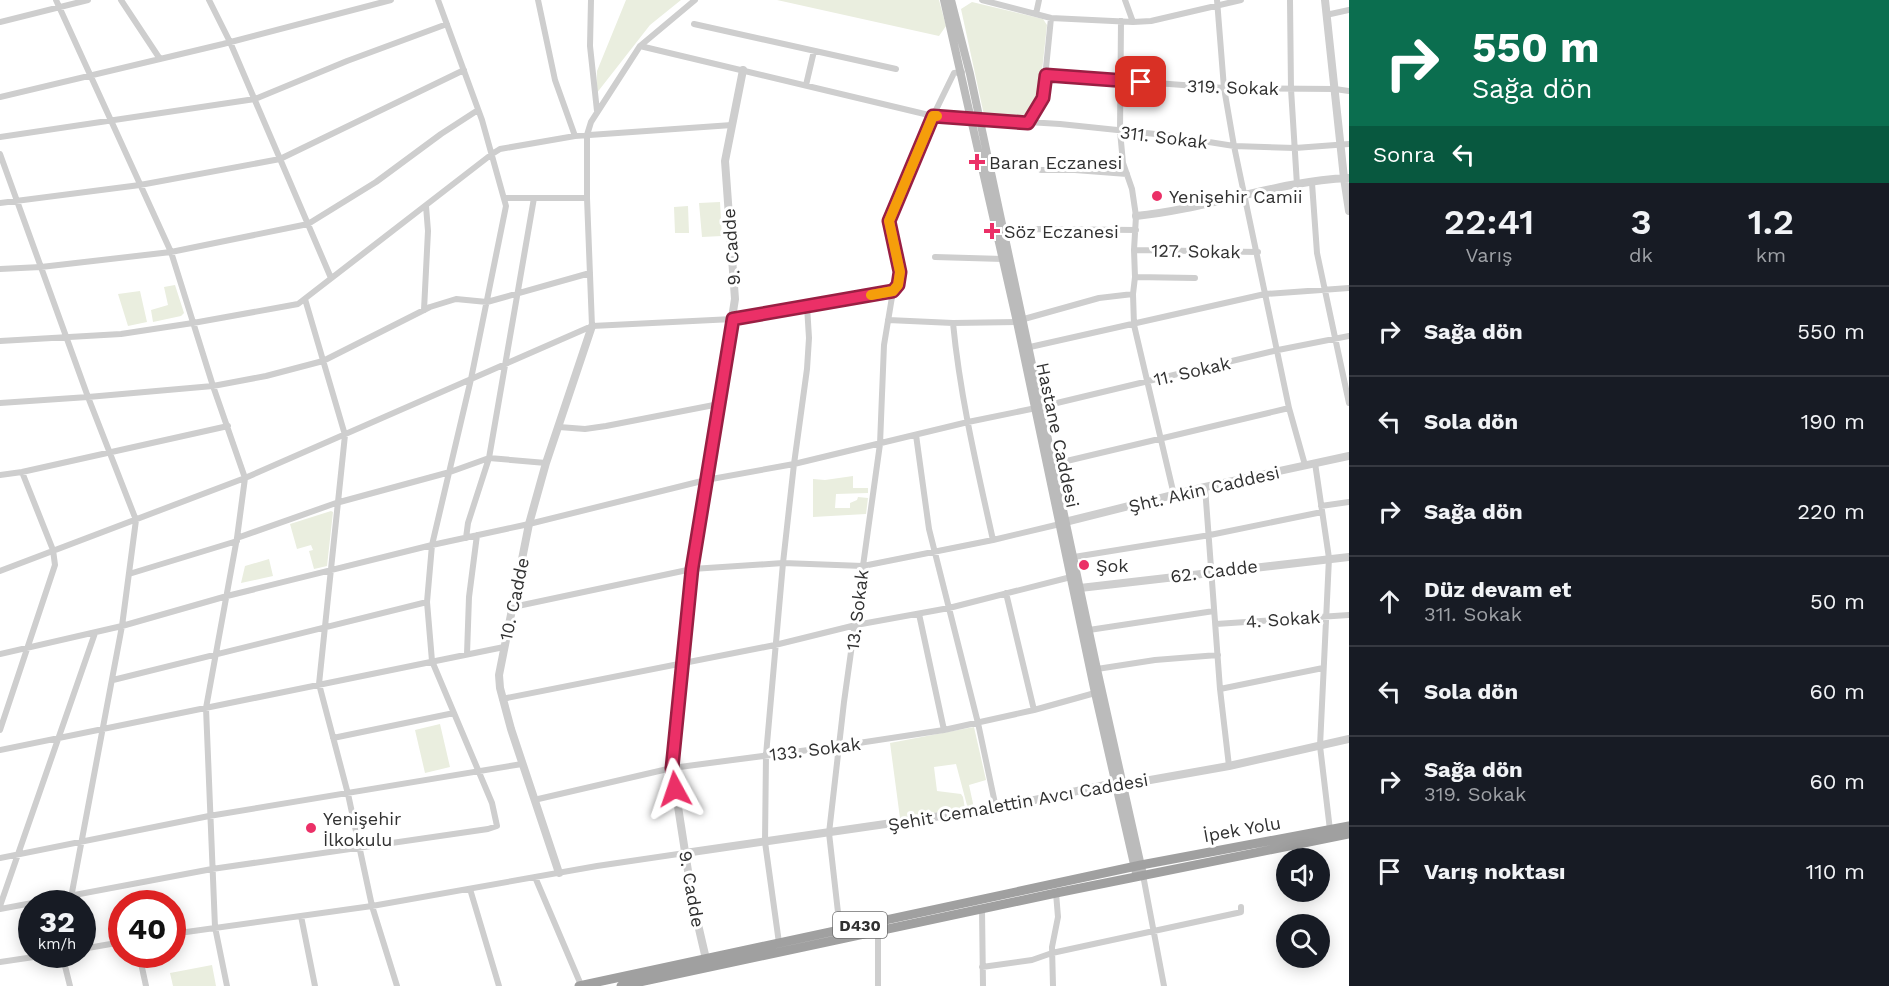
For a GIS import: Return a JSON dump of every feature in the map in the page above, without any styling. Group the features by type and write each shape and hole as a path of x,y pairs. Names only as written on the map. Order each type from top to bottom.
{"highway":[{"name":"İpek Yolu","path":"1138,866 1349,826"},
{"name":"D430","path":"621,986 1056,893 1349,834"},
{"name":"D430","path":"580,986 1138,866"}],"main road":[{"name":"Hastane Caddesi","path":"944,0 966,73"},
{"name":"Hastane Caddesi","path":"951,0 1003,259 1020,321 1030,347 1039,408 1054,464 1071,577 1095,693 1140,876"},
{"name":"Hastane Caddesi","path":"975,118 1004,231 1020,321 1063,523 1074,557 1119,784"}],"street":[{"path":"0,21 57,3 88,0"},
{"path":"121,0 160,58"},
{"path":"209,0 231,42 331,278"},
{"path":"0,97 231,42 391,0"},
{"path":"96,891 212,869 488,829 497,825 492,803 480,772 432,661 427,602 432,545 471,379 506,206 478,110 438,0"},
{"path":"538,0 555,80 575,136"},
{"path":"591,0 590,46 597,111"},
{"path":"591,326 587,135 597,111 640,46 695,0"},
{"path":"982,0 1051,18 1133,22 1151,21 1218,3 1241,0"},
{"path":"1036,14 1039,0"},
{"path":"1125,0 1133,22"},
{"path":"1290,0 1291,89 1297,184"},
{"path":"1325,0 1335,89 1345,145 1349,211"},
{"path":"57,3 171,252 245,478 237,540 206,708 215,927 228,986"},
{"path":"1218,3 1224,88 1234,146 1289,408 1305,465"},
{"path":"1326,15 1349,10"},
{"path":"1028,123 1043,98 1051,18"},
{"path":"1120,21 1120,131 1123,163 1132,189 1137,216 1134,250 1136,277 1133,294 1134,325 1174,495"},
{"path":"0,137 255,99 347,61 447,24"},
{"path":"694,24 896,69"},
{"name":"311. Sokak","path":"640,46 933,116 1060,124 1165,135 1234,146 1295,148 1345,145"},
{"path":"806,85 814,51"},
{"path":"0,203 140,184 280,159 464,70"},
{"name":"9. Cadde","path":"706,959 693,903 672,768 692,569 733,319 735,299 725,161 743,70"},
{"name":"13. Sokak","path":"840,930 829,833 880,444 884,345 893,291 898,285 900,272 889,221 933,116 954,73 966,73"},
{"name":"319. Sokak","path":"1046,75 1224,88 1349,91"},
{"path":"0,269 41,267 171,252 308,224 376,182 478,110"},
{"path":"0,341 121,334 298,304 500,149 575,136 732,125"},
{"path":"0,154 88,398 136,519 113,680 73,890"},
{"path":"1041,170 1127,174"},
{"path":"1137,216 1168,213 1297,184 1346,178"},
{"path":"1312,183 1317,253 1349,403"},
{"path":"504,198 587,198"},
{"path":"466,538 468,523 489,458 534,198"},
{"path":"424,310 428,231 426,206"},
{"path":"1004,231 1136,230"},
{"name":"127. Sokak","path":"1134,250 1258,252"},
{"path":"935,257 1003,259"},
{"path":"0,403 88,398 213,386 266,376 323,360 424,310 456,299 486,302 590,273"},
{"path":"1136,277 1195,278"},
{"path":"1030,347 1265,294 1349,288"},
{"path":"0,571 245,478 591,326 733,319 893,291"},
{"path":"888,320 953,323 1020,321 1099,298 1133,294"},
{"path":"305,299 345,435 323,627 319,684 348,794 372,906 397,986"},
{"path":"779,943 765,842 766,755 774,645 807,369 809,338 807,306"},
{"path":"953,323 968,422 993,540"},
{"name":"10. Cadde","path":"559,873 502,699 499,675 529,524 591,326"},
{"name":"11. Sokak","path":"0,654 96,633 227,596 706,480 794,464 1278,350 1349,336"},
{"path":"559,427 596,428 719,404"},
{"path":"1054,464 1289,408"},
{"path":"0,475 228,426"},
{"path":"916,435 929,529 978,723 996,808"},
{"name":"Şht. Akin Caddesi","path":"1063,523 1205,487 1349,456"},
{"path":"129,574 237,540 336,503 450,472 489,458 546,464"},
{"path":"1315,463 1329,558 1320,746 1330,830"},
{"path":"0,730 55,565 53,550 22,472"},
{"path":"1205,487 1220,688 1229,766"},
{"path":"1074,557 1210,535 1349,502"},
{"path":"513,607 692,569 783,563 863,566 993,540 1063,523"},
{"path":"467,654 469,597 477,535"},
{"name":"62. Cadde","path":"1080,588 1349,557"},
{"path":"502,699 949,608 1071,577"},
{"path":"1006,593 1034,710"},
{"path":"113,680 427,602"},
{"path":"1089,630 1214,611"},
{"path":"919,614 944,730"},
{"name":"4. Sokak","path":"1216,624 1349,615"},
{"path":"18,904 0,907 16,854 96,633"},
{"path":"0,750 504,647"},
{"path":"1097,669 1155,660 1218,655"},
{"path":"1220,688 1323,668"},
{"name":"133. Sokak","path":"534,800 672,768 944,730 1034,710 1095,693"},
{"path":"333,738 454,713"},
{"name":"Şehit Cemalettin Avcı Caddesi","path":"685,853 996,808 1229,766 1349,739"},
{"path":"0,858 209,816 522,764"},
{"path":"186,932 372,906 685,853"},
{"path":"1140,876 1164,986"},
{"path":"535,877 580,986"},
{"path":"470,889 499,986"},
{"path":"1053,986 1052,953 1058,917 1056,893"},
{"path":"982,967 1032,960 1052,953 1237,913 1240,912 1241,907"},
{"path":"982,909 983,986"},
{"path":"301,916 315,986"},
{"path":"878,931 878,986"},
{"path":"0,962 18,959"},
{"path":"66,968 70,986"},
{"path":"142,968 146,986"}],"shaded area":[{"path":"626,0 681,0 650,25 596,94 597,71"},
{"path":"777,0 939,0 946,26 939,36"},
{"path":"972,2 1043,19 1047,25 1039,98 1024,116 984,115 961,9"},
{"path":"720,202 722,236 702,237 699,203"},
{"path":"688,206 689,233 675,233 674,207"},
{"path":"175,285 184,313 181,316 153,322 151,310 168,305 164,287"},
{"path":"140,291 147,322 128,326 118,294"},
{"path":"853,476 853,488 868,488 868,493 836,494 835,508 850,508 850,503 858,497 868,498 866,514 813,517 813,479 825,480"},
{"path":"333,512 327,566 314,569 309,551 313,550 311,545 297,549 290,524"},
{"path":"269,559 273,576 241,583 245,566"},
{"path":"440,724 450,767 425,773 415,730"},
{"path":"974,727 986,780 969,785 974,808 968,809 956,764 934,767 937,791 961,794 965,809 900,818 890,743"},
{"path":"212,965 216,986 173,986 170,973"}],"slow traffic":[{"path":"871,295 893,291 898,285 900,272 889,221 933,116 937,116"}],"place":[{"name":"Baran Eczanesi","path":"977,162"},
{"name":"Yenişehir Camii","path":"1157,196"},
{"name":"Söz Eczanesi","path":"992,231"},
{"name":"Şok","path":"1084,565"},
{"name":"Yenişehir İlkokulu","path":"311,828"}],"route":[{"path":"675,789 672,768 692,569 733,319 893,291 898,285 900,272 889,221 933,116 1028,123 1043,98 1046,75 1141,82"}]}
